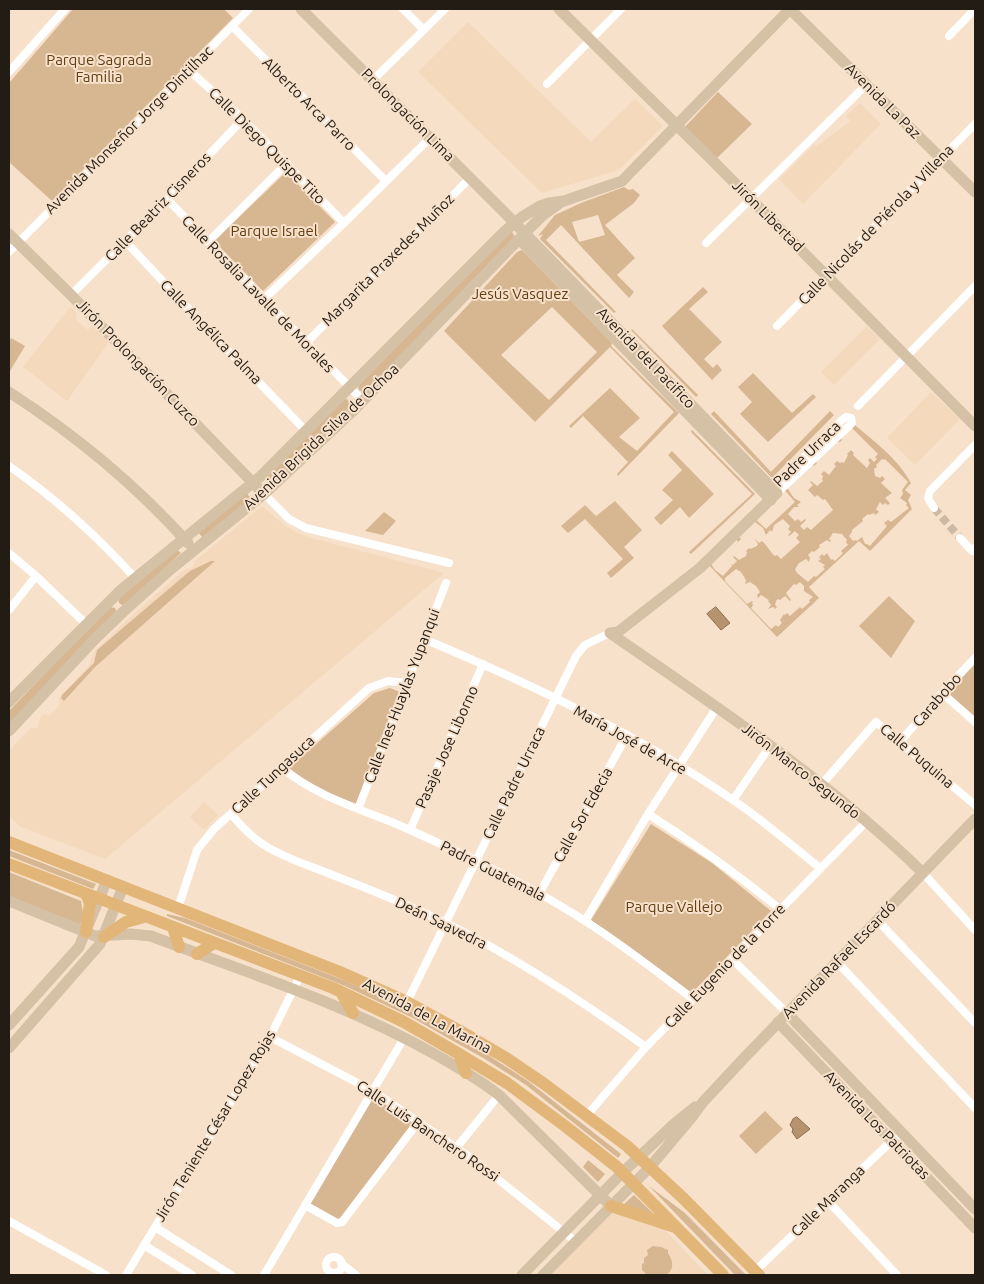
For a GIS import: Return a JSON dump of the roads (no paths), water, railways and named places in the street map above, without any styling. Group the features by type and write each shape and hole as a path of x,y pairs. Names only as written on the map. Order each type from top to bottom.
{"main road":[{"name":"Avenida de La Marina","path":"9,842 340,972 407,1002 506,1058 587,1114 639,1156 757,1273"},
{"name":"Avenida de La Marina","path":"9,864 341,992 404,1022 460,1054 507,1083 622,1172 723,1275"},
{"path":"86,894 90,903 86,932"},
{"path":"104,937 126,922 144,916"},
{"path":"173,927 179,947"},
{"path":"197,954 214,943"},
{"path":"341,992 353,1013"},
{"path":"460,1054 466,1073"},
{"path":"611,1206 676,1228"},
{"path":"662,1223 691,1253 706,1258"}],"street":[{"path":"9,72 65,9"},
{"name":"Avenida Monseñor Jorge Dintilhac","path":"9,252 249,9"},
{"name":"Prolongación Lima","path":"301,9 514,222"},
{"path":"403,9 424,30"},
{"path":"373,80 445,9"},
{"name":"Jirón Libertad","path":"559,9 751,199 975,426"},
{"path":"547,84 621,9"},
{"name":"Avenida La Paz","path":"790,9 975,192"},
{"name":"Avenida Brigida Silva de Ochoa","path":"9,702 84,621 111,600 134,578 253,483 302,427 350,388 514,222 540,206 564,201 622,181 790,9"},
{"path":"949,36 975,9"},
{"name":"Alberto Arca Parro","path":"232,26 386,181"},
{"name":"Calle Diego Quispe Tito","path":"189,70 243,119 344,223"},
{"path":"706,243 866,84"},
{"name":"Calle Beatriz Cisneros","path":"71,294 126,241 243,119"},
{"name":"Calle Nicolás de Piérola y Villena","path":"777,326 975,124"},
{"path":"264,300 430,138"},
{"path":"208,242 287,163"},
{"name":"Margarita Praxedes Muñoz","path":"306,343 470,178"},
{"name":"Calle Rosalia Lavalle de Morales","path":"167,199 363,401"},
{"name":"Avenida Brigida Silva de Ochoa","path":"9,731 94,640 123,612 171,569 264,494 363,401 543,215 564,201"},
{"name":"Avenida del Pacifico","path":"514,222 522,236 772,494"},
{"name":"Jirón Prolongación Cuzco","path":"9,234 71,294 264,494"},
{"name":"Calle Angélica Palma","path":"126,241 302,427"},
{"path":"858,406 975,286"},
{"path":"9,392 54,423 106,464 184,538 194,550"},
{"name":"Padre Urraca","path":"556,698 580,649 591,641 610,633 613,628 635,609 702,558 850,425 852,423 851,418 846,416 772,494"},
{"path":"934,508 928,498 930,491 975,445"},
{"path":"9,466 34,483 90,531 134,578"},
{"path":"264,494 289,519 306,528 449,563"},
{"path":"960,538 974,550"},
{"path":"9,554 36,576 84,621"},
{"path":"9,610 36,576"},
{"name":"Calle Ines Huaylas Yupanqui","path":"358,809 446,584"},
{"path":"111,600 123,612"},
{"name":"Jirón Manco Segundo","path":"610,633 717,707 822,784 923,873 975,929"},
{"name":"María José de Arce","path":"424,640 483,664 556,698 627,735 733,800 820,868"},
{"name":"Carabobo","path":"900,742 975,658"},
{"name":"Pasaje Jose Liborno","path":"410,830 483,664"},
{"name":"Calle Tungasuca","path":"178,908 197,850 214,829 369,688 388,681 407,684"},
{"path":"942,693 975,722"},
{"name":"Calle Padre Urraca","path":"407,1002 556,698"},
{"path":"585,921 648,814 717,707"},
{"name":"Calle Puquina","path":"822,784 876,722 975,805"},
{"name":"Calle Sor Edecia","path":"539,894 627,735"},
{"path":"733,800 770,746"},
{"name":"Padre Guatemala","path":"281,767 307,787 410,830 476,861 539,894 585,921 643,961 693,999"},
{"name":"Deán Saavedra","path":"231,814 249,834 264,846 446,923 513,958 646,1047"},
{"path":"648,814 715,858 780,909"},
{"name":"Avenida Rafael Escardó","path":"522,1275 622,1172 686,1114 702,1102 975,819"},
{"name":"Calle Eugenio de la Torre","path":"587,1114 646,1047 866,822"},
{"path":"9,1024 79,947 107,880"},
{"path":"9,1048 93,953 104,937 124,886"},
{"name":"Avenida de La Marina","path":"9,901 95,936 131,934 151,936 295,989 353,1013 404,1038 466,1073 499,1095 611,1206"},
{"path":"877,920 975,1024"},
{"path":"732,959 787,1013"},
{"path":"837,962 975,1108"},
{"name":"Jirón Teniente César Lopez Rojas","path":"126,1275 270,1037 300,976"},
{"name":"Avenida Los Patriotas","path":"787,1013 975,1209"},
{"name":"Avenida Los Patriotas","path":"778,1022 975,1228"},
{"name":"Calle Luis Banchero Rossi","path":"270,1037 373,1091 419,1121 457,1147 575,1241"},
{"path":"264,1275 404,1038"},
{"path":"457,1147 499,1095"},
{"name":"Avenida Rafael Escardó","path":"543,1275 650,1167 692,1118 702,1102"},
{"path":"305,1205 337,1223 342,1222 419,1121"},
{"name":"Calle Maranga","path":"757,1273 828,1201 902,1132"},
{"path":"828,1201 897,1275"},
{"path":"9,1221 106,1275"},
{"path":"155,1227 231,1275"},
{"path":"144,1245 192,1275"},
{"path":"343,1266 356,1275"}],"tunnel":[{"path":"934,508 960,538"}],"park label":[{"name":"Parque Sagrada Familia","path":"99,68"},
{"name":"Parque Israel","path":"274,231"},
{"name":"Jesús Vasquez","path":"520,294"},
{"name":"Parque Vallejo","path":"674,907"}]}
